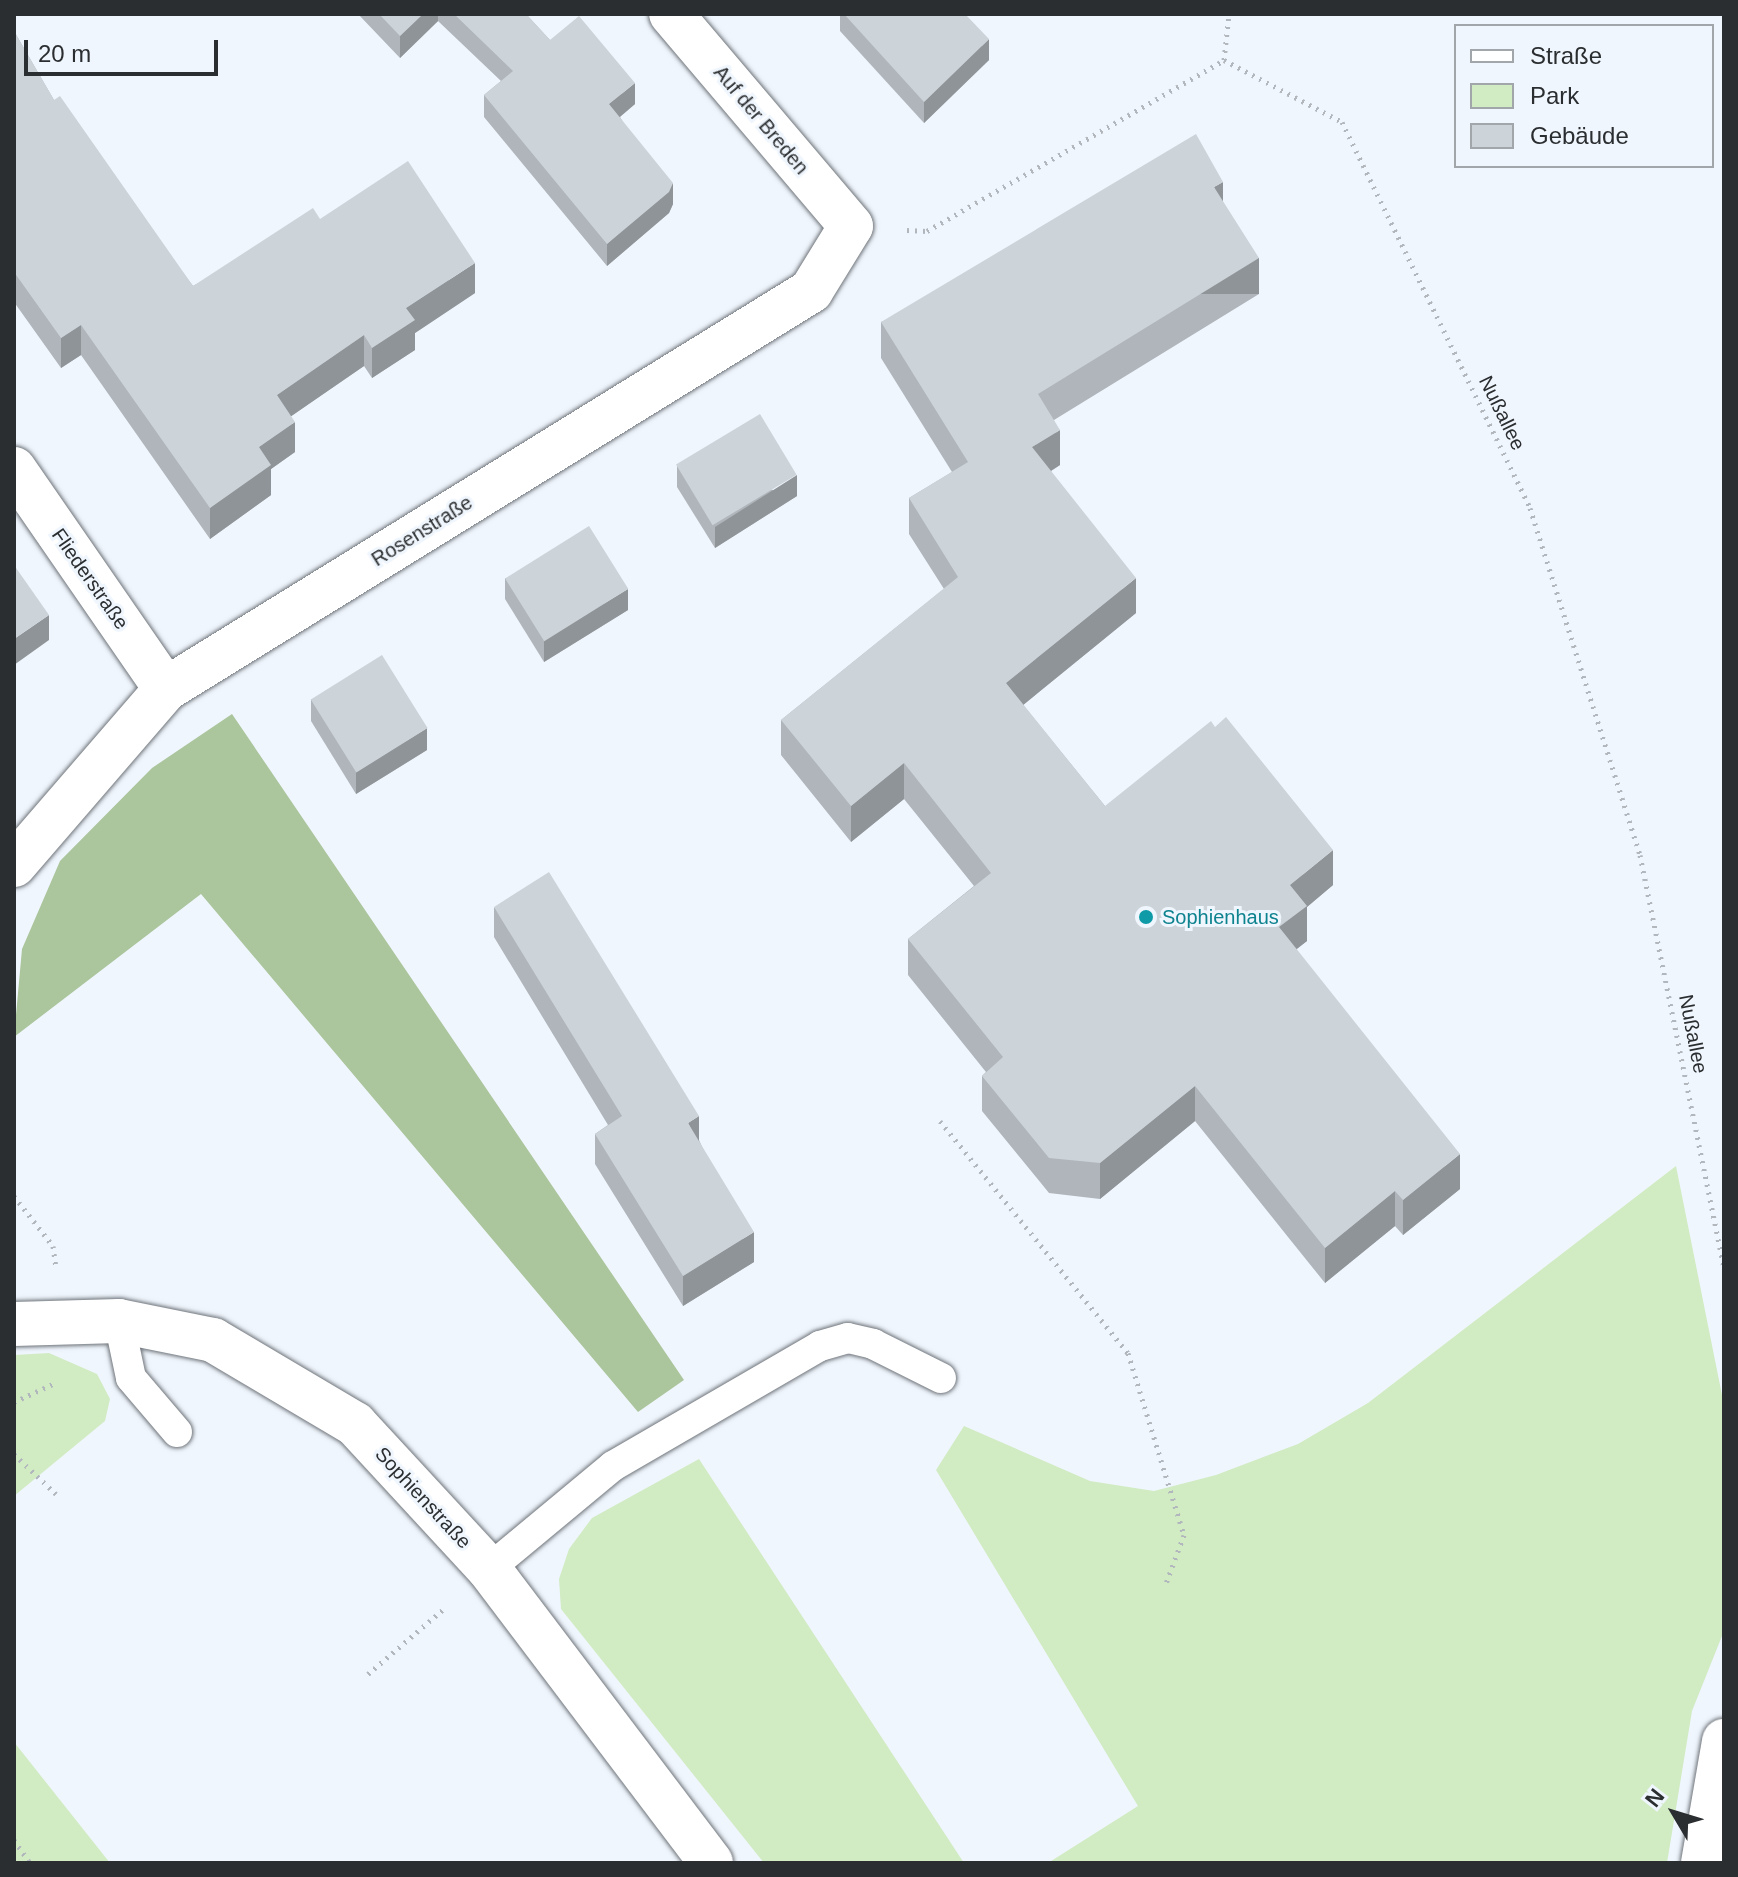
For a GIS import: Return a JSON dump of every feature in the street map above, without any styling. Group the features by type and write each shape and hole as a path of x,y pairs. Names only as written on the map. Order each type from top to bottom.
{"street":[{"name":"Auf der Breden","path":"671,14 851,226"},
{"name":"Rosenstraße","path":"14,865 166,689 811,291 851,226"},
{"name":"Fliederstraße","path":"14,469 166,689"},
{"name":"Sophienstraße","path":"14,1324 119,1321 213,1340 355,1424 489,1569 711,1863"},
{"path":"1703,1863 1724,1741"}],"lane":[{"path":"119,1321 131,1378 177,1432"},
{"path":"489,1569 613,1466 820,1346 848,1338 873,1344 941,1378"}],"path":[{"path":"851,226 927,231 1224,60 1229,14"},
{"name":"Nußallee","path":"1224,60 1342,122 1530,508 1640,855 1724,1268"},
{"path":"940,1121 1128,1353 1184,1535 1165,1586"},
{"path":"14,1454 56,1494"},
{"path":"368,1674 489,1569"},
{"path":"14,1840 30,1863"}],"green space":[{"path":"232,714 684,1380 638,1412 201,894 14,1037 22,949 60,861 152,768"},
{"path":"1676,1166 1724,1405 1724,1631 1692,1711 1667,1863 1048,1863 1138,1806 936,1470 964,1426 1090,1481 1154,1491 1216,1475 1298,1444 1368,1403"},
{"path":"49,1353 97,1374 110,1399 105,1421 14,1496 14,1355"},
{"path":"699,1459 964,1863 764,1863 561,1609 559,1579 569,1549 592,1518"},
{"path":"14,1742 110,1863 14,1863"}],"building":[{"path":"379,14 423,14 400,36"},
{"path":"454,14 526,14 550,40 579,16 635,83 609,104 673,183 669,192 607,244 484,95 513,71"},
{"path":"844,14 965,14 989,39 924,102"},
{"path":"14,31 54,100 60,96 193,286 313,208 320,219 408,161 475,263 406,308 415,320 372,348 364,335 277,395 295,422 259,447 271,465 210,508 81,325 61,338 14,272"},
{"name":"Sophienhaus","path":"1196,134 1223,182 1214,187 1259,258 1038,394 1060,430 1032,447 1136,578 1006,683 1105,806 1211,721 1215,727 1226,717 1333,850 1290,885 1307,906 1279,927 1460,1154 1403,1200 1395,1191 1325,1248 1195,1086 1100,1163 1049,1158 982,1076 1003,1057 908,939 991,873 904,763 851,806 781,720 958,577 909,498 968,462 881,322"},
{"path":"760,414 797,475 713,525 676,464"},
{"path":"589,526 628,589 544,641 505,578"},
{"path":"14,565 49,615 14,639"},
{"path":"382,655 428,728 356,772 311,700"},
{"path":"549,872 699,1116 688,1123 754,1232 683,1276 595,1134 622,1116 494,907"}],"place":[{"name":"Sophienhaus","path":"1146,917"}]}
